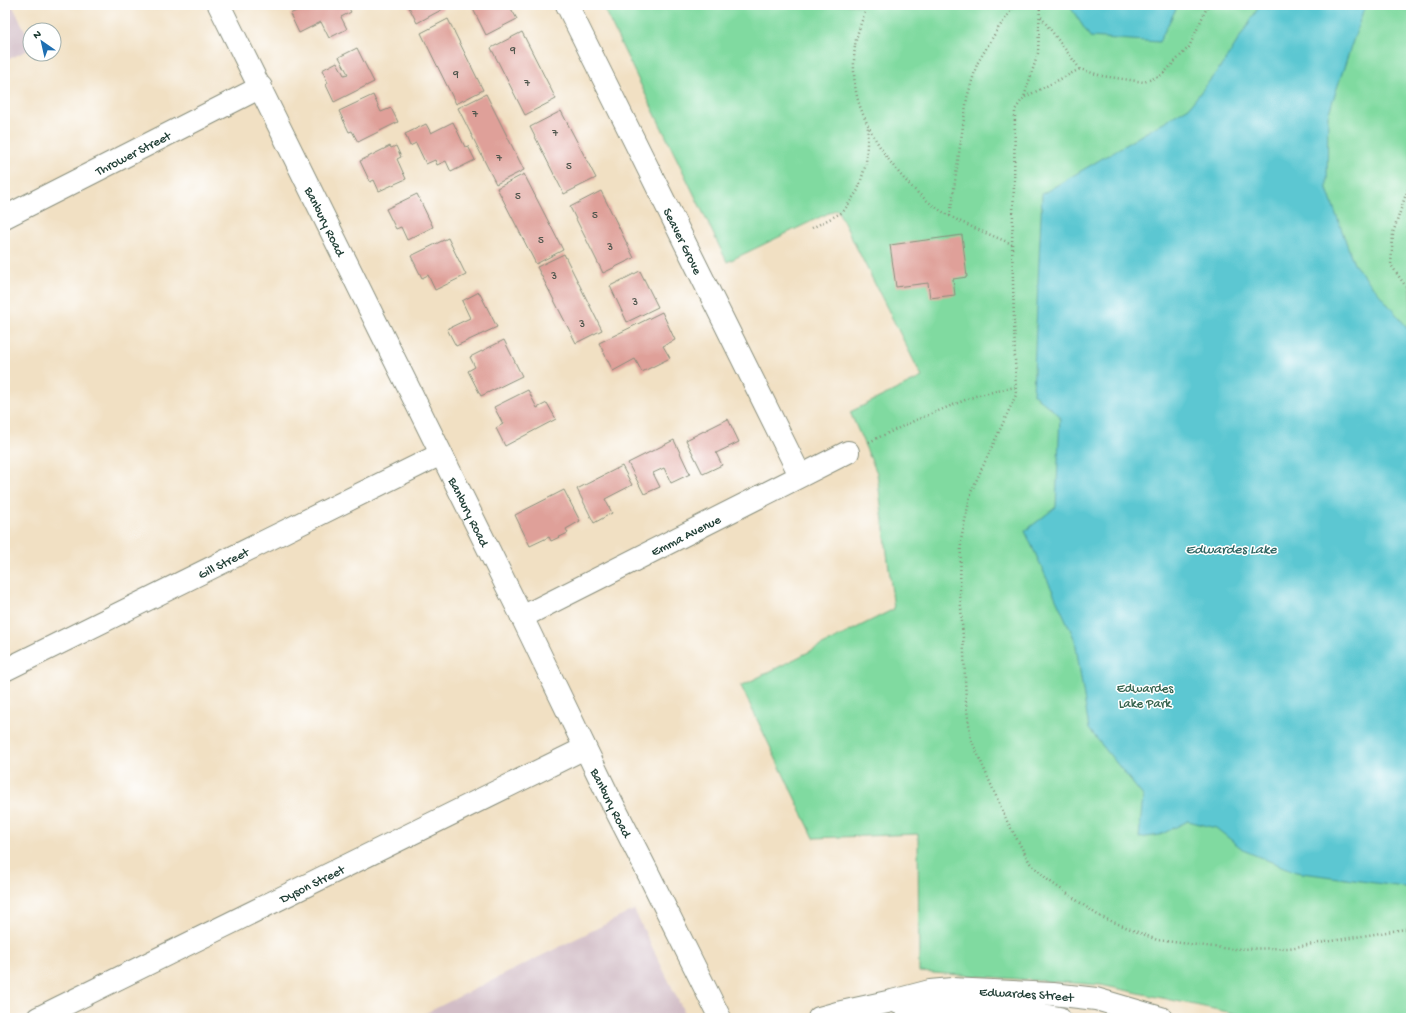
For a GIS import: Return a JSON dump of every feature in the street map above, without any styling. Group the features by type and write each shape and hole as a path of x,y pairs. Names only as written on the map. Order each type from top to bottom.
{"street":[{"name":"Banbury Road","path":"219,5 261,87 585,748 720,1018"},
{"name":"Seaver Grove","path":"567,5 800,476"},
{"name":"Thrower Street","path":"5,217 261,87"},
{"name":"Emma Avenue","path":"522,617 848,452"},
{"name":"Gill Street","path":"5,670 441,454"},
{"name":"Dyson Street","path":"38,1018 585,748"},
{"name":"Edwardes Street","path":"819,1018 930,991 952,989 1053,994 1096,1000 1101,1010 1161,1018"},
{"name":"Edwardes Street","path":"892,1001 939,1009 1032,1013 1058,1018"}],"path":[{"path":"867,5 855,44 854,78 860,108 875,138 895,168 918,193 941,212 1012,244"},
{"path":"950,216 967,98 975,71 997,30 1015,5"},
{"path":"1040,5 1038,53 1024,97 1015,110 1012,244 1016,395 971,492 961,540 960,592 966,703 971,739 1007,821 1030,863 1048,880 1099,916 1157,940 1230,949 1289,948 1411,928"},
{"path":"1040,16 1080,69 1102,76 1144,82 1162,75 1189,47 1208,5"},
{"path":"1024,97 1080,69"},
{"path":"812,228 843,212 858,190 866,164 868,125"},
{"path":"1411,182 1404,197 1393,233 1391,265 1411,294"},
{"path":"848,452 916,420 975,396 1016,387"}],"shaded area":[{"path":"5,5 12,5 22,24 22,53 5,61"},
{"path":"634,910 687,1018 416,1018"}],"green space":[{"name":"Edwardes Lake Park","path":"602,5 1411,5 1411,1018 1256,1018 1101,985 919,972 918,834 814,838 741,686 894,609 877,473 850,412 922,377 837,209 727,262"}],"water":[{"path":"1069,5 1178,5 1159,42 1090,37"},
{"name":"Edwardes Lake","path":"1260,5 1368,5 1363,11 1328,115 1327,189 1354,264 1411,332 1411,888 1296,872 1245,851 1216,828 1188,821 1160,835 1139,838 1143,796 1089,729 1075,640 1025,531 1056,507 1060,416 1033,394 1042,194 1189,107 1225,61"}],"building":[{"path":"308,5 347,5 351,12 341,17 347,29 329,38 321,22 299,33 290,14"},
{"path":"408,5 441,5 443,9 417,23"},
{"path":"471,5 509,5 517,19 486,35"},
{"path":"448,19 483,90 456,104 421,33"},
{"path":"522,32 556,99 525,115 491,48"},
{"path":"357,48 374,82 334,102 326,85 328,83 322,70 337,62 344,75 348,74 339,57"},
{"path":"486,94 524,170 496,184 458,108"},
{"path":"373,95 381,112 391,108 398,122 358,142 352,131 349,132 339,111"},
{"path":"561,111 596,178 564,194 530,127"},
{"path":"453,122 465,147 468,146 475,160 451,172 446,161 437,165 435,160 426,164 416,143 410,146 405,134 426,124 431,133"},
{"path":"390,146 391,148 396,146 401,157 397,159 406,179 379,191 374,180 370,182 360,161"},
{"path":"524,174 563,250 536,264 497,188"},
{"path":"601,191 634,258 603,273 570,207"},
{"path":"417,194 433,227 407,240 401,227 396,229 386,209"},
{"path":"962,235 967,277 953,279 955,295 930,298 928,283 896,287 890,245"},
{"path":"448,238 466,275 435,290 428,275 422,278 411,256"},
{"path":"564,254 602,330 576,343 537,267"},
{"path":"640,271 658,307 627,322 610,286"},
{"path":"479,292 497,327 456,346 447,329 470,318 462,301"},
{"path":"662,312 675,340 663,346 670,358 642,372 635,359 613,371 599,343"},
{"path":"504,340 522,376 481,396 468,371 475,367 470,357"},
{"path":"528,390 537,408 547,403 556,419 505,446 496,428 503,424 494,407"},
{"path":"728,419 739,442 716,453 722,465 703,474 686,440"},
{"path":"674,440 690,474 671,483 664,468 653,473 660,487 644,494 628,463"},
{"path":"622,466 632,485 605,499 612,513 594,523 577,489"},
{"path":"564,490 580,521 566,529 568,533 551,541 549,537 530,546 515,515"}]}
